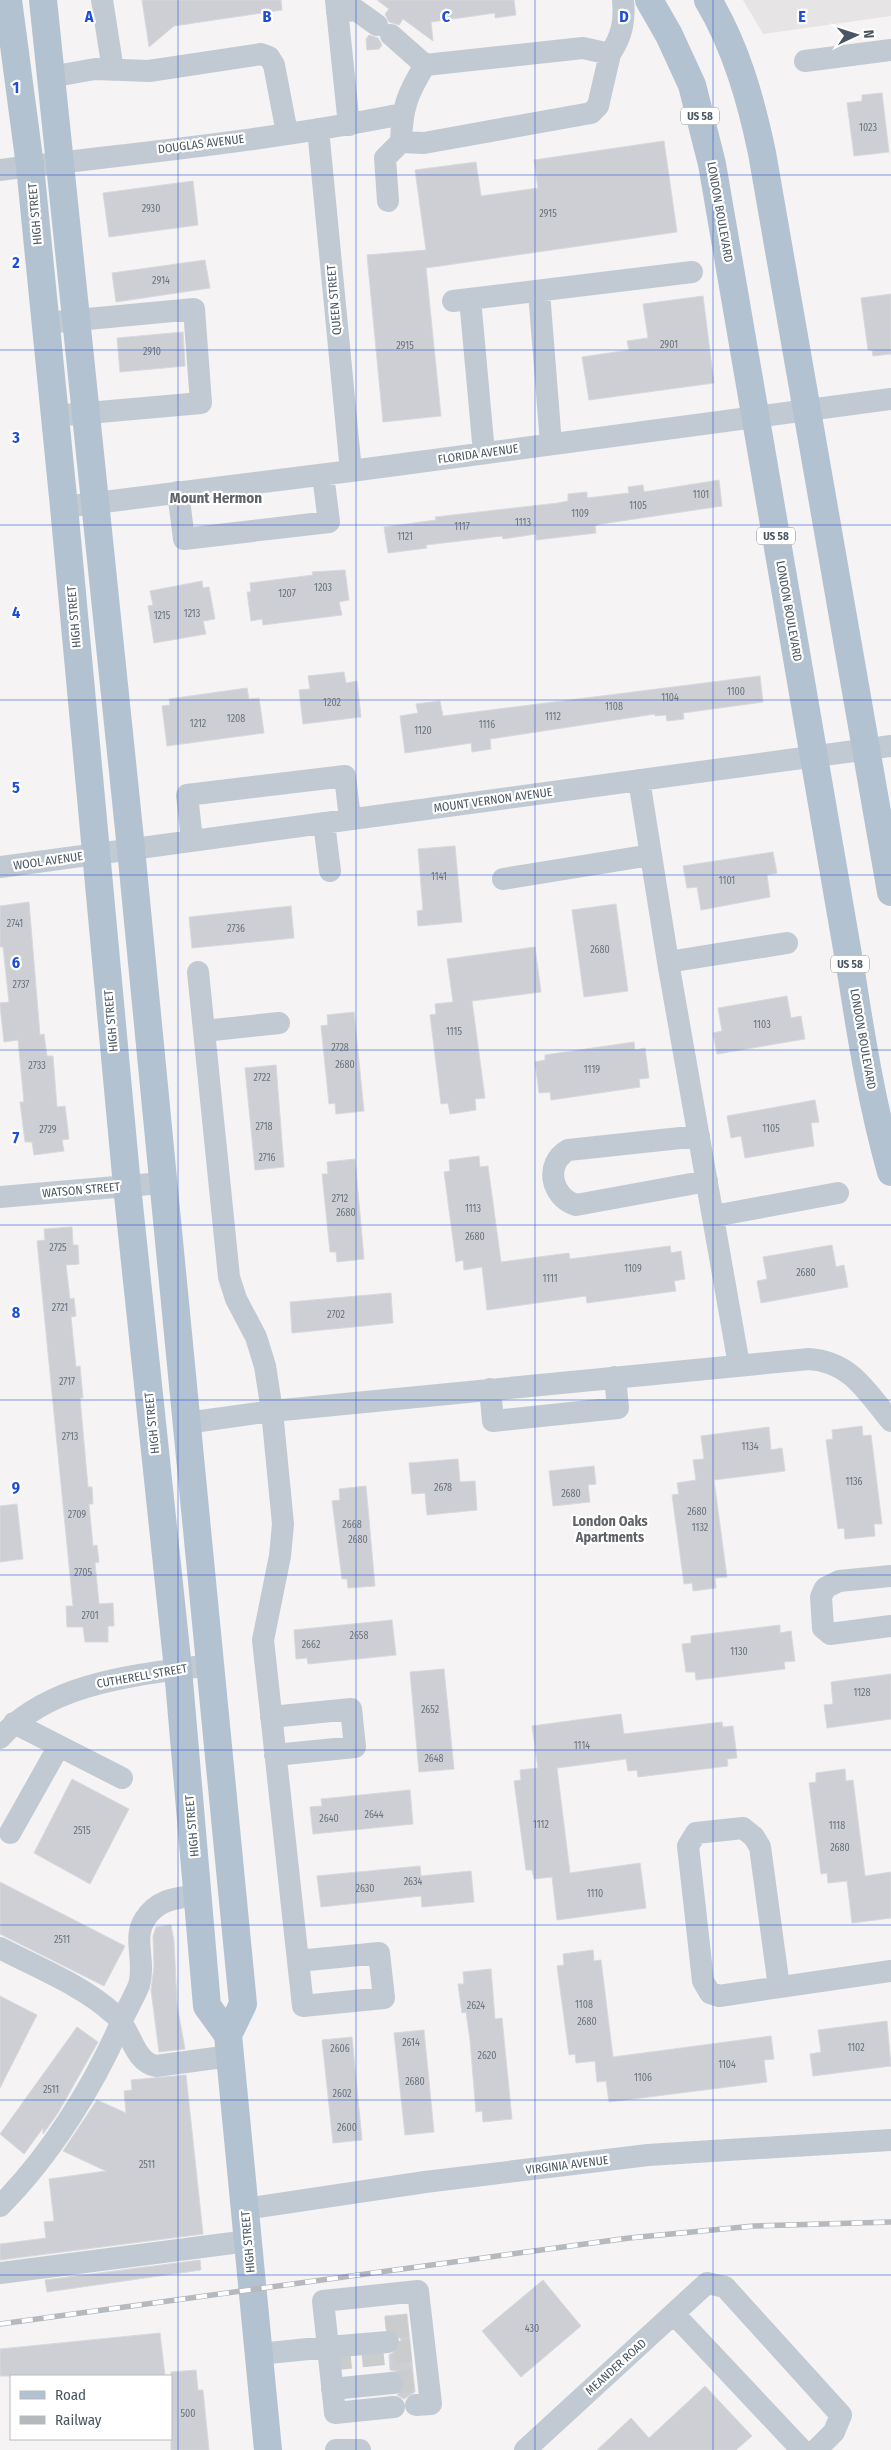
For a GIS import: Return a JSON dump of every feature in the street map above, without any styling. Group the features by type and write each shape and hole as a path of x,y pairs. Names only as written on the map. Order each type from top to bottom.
{"main road":[{"name":"HIGH STREET","path":"8,0 30,166 64,507 127,1186 178,1669 207,2006 229,2045 268,2450"},
{"path":"42,0 96,501 243,2004 229,2045"},
{"name":"LONDON BOULEVARD","path":"649,0 669,35 692,85 712,164 864,1054 879,1129 891,1172"},
{"path":"708,0 734,53 751,102 807,410 879,748 891,892"}],"street":[{"path":"102,0 113,70"},
{"path":"401,142 424,143 591,113 598,106 610,54 622,32 625,14 623,0"},
{"path":"349,124 337,6 356,10 384,30 425,65 583,48 610,54"},
{"path":"805,61 891,50"},
{"path":"50,77 95,69 149,71 261,54 269,57 274,64 287,133"},
{"path":"388,201 386,158 401,142 402,114 414,84 425,65"},
{"name":"DOUGLAS AVENUE","path":"0,170 318,129 402,114"},
{"name":"QUEEN STREET","path":"318,129 351,472"},
{"path":"484,453 462,300 692,272"},
{"path":"539,292 550,444"},
{"path":"45,324 194,309 201,403 54,416"},
{"name":"FLORIDA AVENUE","path":"64,507 96,501 351,472 891,399"},
{"path":"178,492 184,539 329,522 323,475"},
{"name":"MOUNT VERNON AVENUE","path":"95,854 879,748"},
{"path":"192,840 187,795 345,776 350,819"},
{"path":"639,780 668,962 739,1365"},
{"path":"324,823 330,870"},
{"name":"WOOL AVENUE","path":"0,867 95,854"},
{"path":"503,879 651,855"},
{"path":"668,962 787,943"},
{"path":"198,972 229,1277 236,1299 256,1337 266,1366 272,1411 283,1524 280,1556 262,1640 298,1961"},
{"path":"204,1031 279,1023"},
{"path":"699,1136 568,1150 555,1162 552,1174 559,1196 566,1202 576,1204 707,1181"},
{"name":"WATSON STREET","path":"0,1197 162,1183"},
{"path":"714,1216 838,1193"},
{"path":"186,1423 272,1411 809,1359 823,1360 840,1366 854,1376 891,1421"},
{"path":"490,1389 493,1421 618,1408 615,1377"},
{"path":"891,1576 839,1581 825,1588 821,1597 823,1628 830,1634 891,1626"},
{"name":"CUTHERELL STREET","path":"7,1730 59,1698 94,1685 210,1665"},
{"path":"271,1717 351,1709 355,1747 275,1755"},
{"path":"7,1730 58,1746 122,1778"},
{"path":"10,1833 58,1746"},
{"path":"779,1988 760,1847 754,1836 743,1828 696,1833 688,1846 705,1987 710,1993 719,1996 779,1988 891,1971"},
{"path":"0,2206 33,2167 84,2096 109,2052 138,1986 142,1972 138,1933 144,1920 159,1904 173,1898 198,1895"},
{"path":"0,1948 95,2000 115,2015 141,2059 148,2064 156,2066 229,2045"},
{"name":"VIRGINIA AVENUE","path":"245,2209 426,2182 648,2155 891,2140"},
{"path":"0,2273 248,2242"},
{"name":"MEANDER ROAD","path":"525,2450 708,2283 725,2287 841,2415 834,2432 816,2450"},
{"path":"418,2291 409,2337 411,2380 431,2404 334,2413 327,2341 323,2301 418,2291"},
{"path":"674,2314 802,2450"},
{"path":"259,2354 327,2341 409,2337"},
{"path":"332,2389 411,2380"},
{"path":"336,2450 360,2450"}],"shaded area":[{"path":"743,0 891,0 891,16 763,34"}],"building":[{"path":"142,0 281,0 282,10 174,26 149,47"},
{"path":"377,0 514,0 516,15 495,18 495,13 431,22 433,41 403,19 399,25 389,22 385,14 389,9"},
{"path":"369,35 378,38 382,45 379,49 367,50 366,39"},
{"path":"882,93 889,152 854,156 847,103 862,101 862,95"},
{"path":"664,141 677,232 426,268 441,416 383,422 367,255 426,250 415,170 476,162 481,196 538,188 534,160"},
{"path":"193,181 198,225 109,237 103,193"},
{"path":"205,260 210,288 116,302 112,273"},
{"path":"891,294 891,354 873,356 872,350 868,350 861,298"},
{"path":"703,296 714,383 589,400 582,357 629,350 627,341 648,338 643,304"},
{"path":"183,332 185,366 120,372 117,338"},
{"path":"719,480 722,506 601,524 595,526 596,533 536,540 536,534 503,539 502,536 426,545 427,548 388,553 384,527 436,520 435,517 558,503 568,501 568,494 587,492 587,498 629,493 628,487 643,485 644,492"},
{"path":"345,570 349,600 339,602 342,615 263,625 262,619 251,621 247,592 251,592 250,583 313,575 312,572"},
{"path":"202,581 203,588 209,587 215,619 203,621 206,634 154,643 148,606 153,605 150,591"},
{"path":"344,672 346,683 357,681 361,717 303,724 299,690 310,689 308,676"},
{"path":"760,676 763,702 683,713 684,719 667,721 666,715 655,716 655,714 490,739 491,749 472,752 471,743 405,753 400,716 418,713 416,704 440,701 443,716"},
{"path":"247,688 249,699 259,698 264,733 167,746 162,706 170,705 169,699"},
{"path":"455,846 462,922 418,926 417,911 423,910 418,849"},
{"path":"773,852 777,873 767,875 770,897 701,910 697,887 687,888 683,866"},
{"path":"29,902 40,1035 44,1034 47,1056 53,1056 57,1107 65,1106 69,1139 62,1140 64,1151 34,1155 32,1142 25,1142 20,1102 24,1102 18,1040 4,1042 0,1006 0,1003 9,1002 3,947 0,947 0,906"},
{"path":"616,904 628,991 584,997 572,910"},
{"path":"291,906 294,938 192,948 189,917"},
{"path":"535,947 541,992 472,1001 485,1098 475,1099 476,1110 450,1114 448,1103 441,1104 430,1015 436,1014 435,1004 453,1002 447,959"},
{"path":"787,996 791,1018 801,1016 805,1039 717,1054 713,1033 722,1031 718,1008"},
{"path":"354,1012 364,1111 336,1114 335,1103 329,1104 321,1026 328,1025 327,1015"},
{"path":"634,1042 635,1050 645,1048 649,1078 639,1079 640,1087 551,1100 550,1092 539,1093 535,1062 545,1060 545,1055"},
{"path":"276,1065 284,1167 255,1170 245,1068"},
{"path":"815,1100 819,1122 811,1123 814,1146 745,1158 741,1136 731,1138 727,1116"},
{"path":"479,1156 480,1167 488,1166 501,1262 569,1253 570,1259 670,1246 671,1253 681,1251 685,1279 674,1281 676,1291 587,1303 586,1296 487,1310 482,1267 464,1270 463,1260 456,1262 444,1172 450,1171 449,1160"},
{"path":"355,1159 364,1259 337,1262 336,1252 330,1252 322,1174 328,1174 327,1162"},
{"path":"72,1227 73,1245 78,1245 79,1264 66,1265 70,1299 74,1298 76,1316 71,1317 76,1367 80,1366 83,1398 80,1398 88,1487 92,1487 93,1504 89,1504 93,1546 97,1545 99,1562 95,1563 99,1604 113,1603 114,1626 108,1626 108,1642 85,1642 83,1627 67,1627 66,1606 73,1606 37,1241 45,1240 44,1229"},
{"path":"832,1245 836,1267 844,1265 848,1287 761,1303 757,1281 767,1279 763,1257"},
{"path":"391,1293 393,1323 292,1333 290,1302"},
{"path":"862,1426 863,1436 871,1435 882,1524 874,1524 875,1536 845,1539 844,1528 838,1529 826,1440 833,1439 832,1430"},
{"path":"769,1427 771,1450 782,1448 785,1471 714,1480 727,1577 715,1578 716,1588 693,1591 692,1583 684,1584 672,1495 679,1494 677,1483 696,1480 693,1460 704,1459 701,1436"},
{"path":"458,1459 460,1482 475,1481 477,1510 427,1515 425,1493 412,1494 409,1463"},
{"path":"594,1466 596,1484 588,1485 590,1502 553,1506 549,1471"},
{"path":"366,1486 375,1586 348,1588 347,1579 342,1579 332,1501 340,1500 339,1489"},
{"path":"17,1504 23,1559 0,1562 0,1506"},
{"path":"392,1620 396,1655 308,1664 307,1658 296,1659 294,1630"},
{"path":"780,1625 780,1633 791,1631 795,1661 784,1662 785,1669 696,1680 695,1672 686,1672 682,1644 691,1643 691,1636"},
{"path":"444,1669 454,1769 419,1772 410,1672"},
{"path":"891,1674 891,1719 827,1728 824,1705 833,1704 831,1682"},
{"path":"621,1714 624,1734 722,1722 723,1727 733,1726 737,1758 727,1759 728,1766 638,1777 637,1770 628,1771 626,1759 557,1768 570,1873 640,1863 646,1908 557,1920 552,1877 534,1879 532,1870 526,1870 514,1781 521,1780 520,1770 538,1768 532,1726"},
{"path":"845,1769 846,1781 853,1780 865,1876 891,1872 891,1918 852,1923 847,1881 828,1883 827,1873 821,1874 809,1783 816,1782 816,1773"},
{"path":"72,1779 129,1809 90,1884 34,1853"},
{"path":"410,1790 413,1824 313,1834 310,1807 322,1806 321,1799"},
{"path":"420,1866 421,1876 471,1871 474,1902 422,1907 421,1896 321,1907 317,1876"},
{"path":"0,1882 125,1946 104,1986 0,1934"},
{"path":"171,1925 174,1941 177,2005 185,2049 159,2052 151,1990 154,1967 153,1936 156,1927"},
{"path":"593,1950 594,1961 601,1960 613,2057 771,2036 774,2059 764,2060 767,2082 609,2102 606,2081 597,2082 595,2061 576,2063 575,2054 569,2055 557,1966 564,1965 563,1954"},
{"path":"491,1969 495,2019 502,2018 512,2119 483,2122 482,2111 476,2112 470,2040 466,2012 462,2013 458,1984 464,1984 463,1972"},
{"path":"0,1996 37,2015 0,2088"},
{"path":"887,2021 891,2066 813,2076 810,2054 821,2052 818,2030"},
{"path":"77,2027 98,2042 58,2113 43,2134 43,2128 24,2154 0,2134"},
{"path":"424,2030 434,2132 405,2135 394,2033"},
{"path":"352,2037 362,2140 333,2143 322,2040"},
{"path":"186,2075 203,2234 0,2260 0,2244 46,2238 44,2222 54,2221 49,2179 106,2171 63,2151 97,2100 126,2113 124,2091 132,2090 131,2080"},
{"path":"200,2260 201,2270 47,2292 45,2280"},
{"path":"543,2280 581,2326 521,2377 482,2331"},
{"path":"407,2314 415,2392 404,2399 397,2395 404,2389 405,2381 398,2371 390,2370 389,2355 400,2348 401,2340 394,2330 386,2329 385,2316"},
{"path":"160,2333 165,2375 0,2376 0,2349"},
{"path":"196,2370 198,2390 203,2390 209,2450 171,2450 171,2372"},
{"path":"705,2386 752,2436 736,2450 597,2450 631,2418 649,2438"}],"tunnel":[{"path":"386,2328 408,2325"},
{"path":"329,2360 411,2351"},
{"path":"392,2383 413,2380"}],"railway":[{"path":"0,2324 629,2238 754,2226 891,2222"}],"district":[{"name":"Mount Hermon","path":"216,498"},
{"name":"London Oaks Apartments","path":"610,1529"}]}
